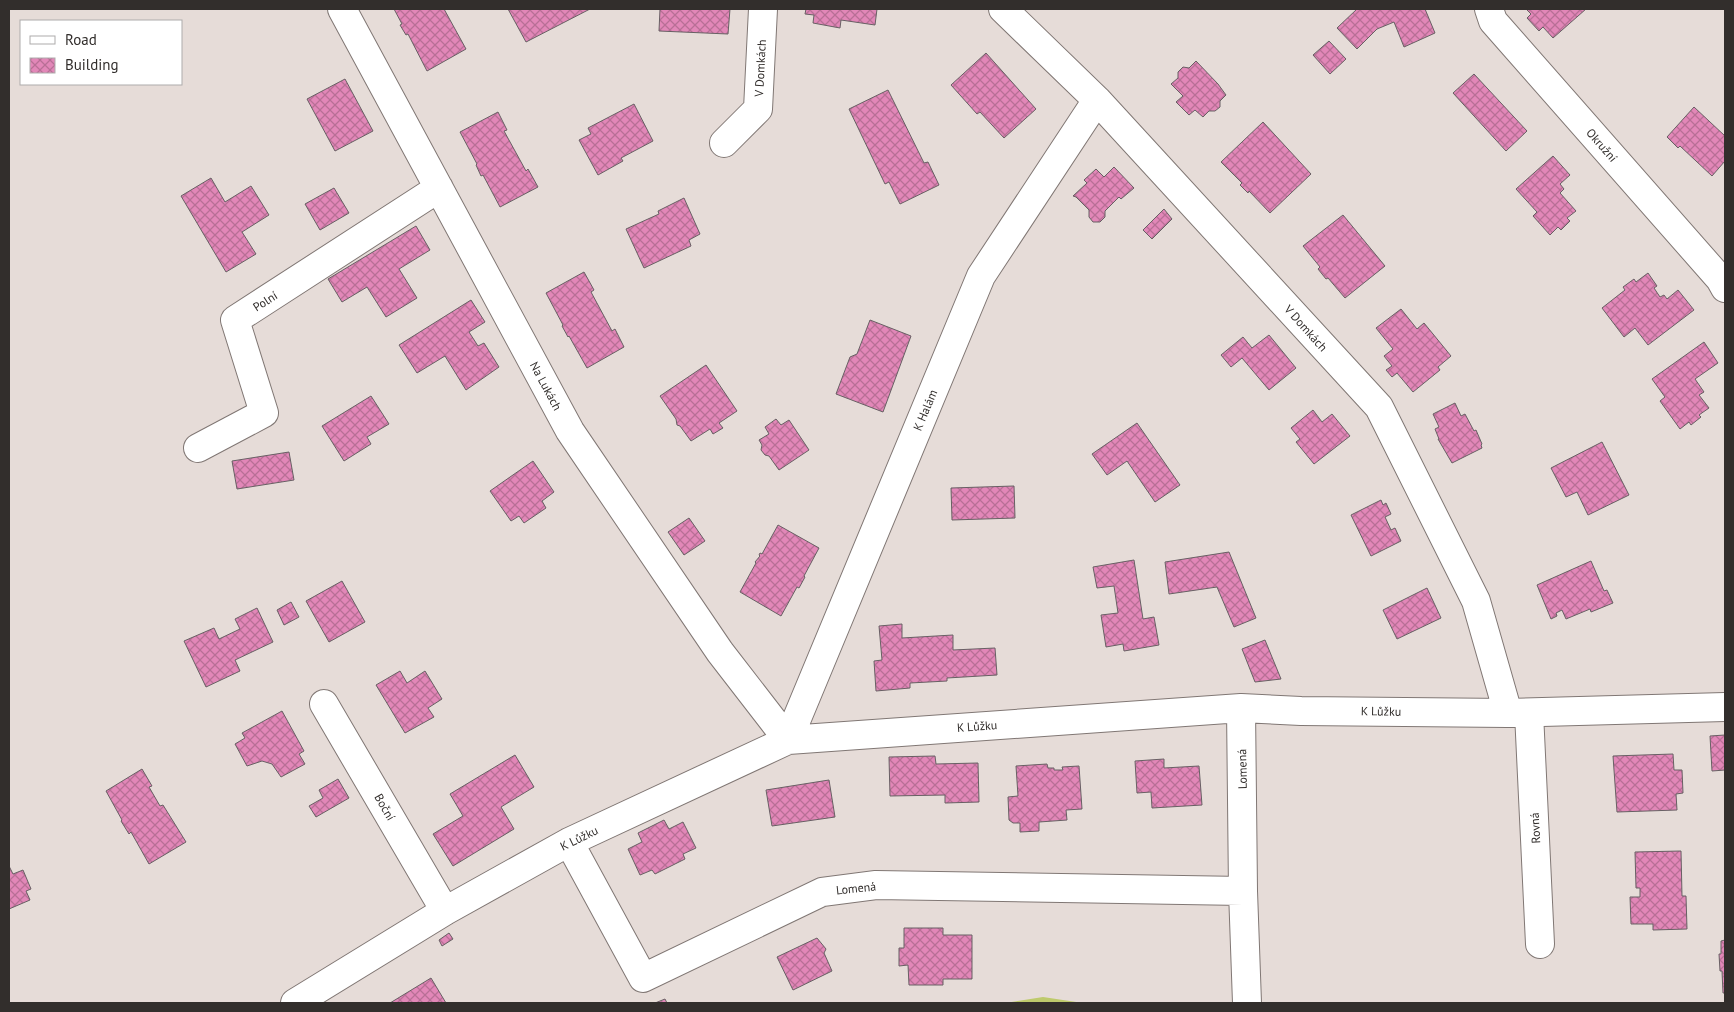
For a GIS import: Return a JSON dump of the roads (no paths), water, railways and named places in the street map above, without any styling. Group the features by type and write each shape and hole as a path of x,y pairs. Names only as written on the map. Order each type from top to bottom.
{"street":[{"name":"Na Lukách","path":"342,9 570,431 720,652 788,740"},
{"name":"V Domkách","path":"724,143 758,109 763,9"},
{"name":"V Domkách","path":"1003,9 1097,100 1379,407 1476,601 1518,713"},
{"name":"Okružní","path":"1489,9 1493,21 1724,280"},
{"name":"K Halám","path":"788,740 980,276 1097,100"},
{"name":"Polní","path":"198,448 264,413 235,320 439,188"},
{"name":"Boční","path":"324,704 446,911"},
{"name":"K Lůžku","path":"295,1003 446,911 569,842 788,740 1241,708 1518,713 1725,708"},
{"name":"Lomená","path":"1241,708 1247,1003"},
{"name":"Rovná","path":"1518,713 1540,944"},
{"name":"Lomená","path":"569,842 644,978 822,892 876,885 1244,891"}]}
